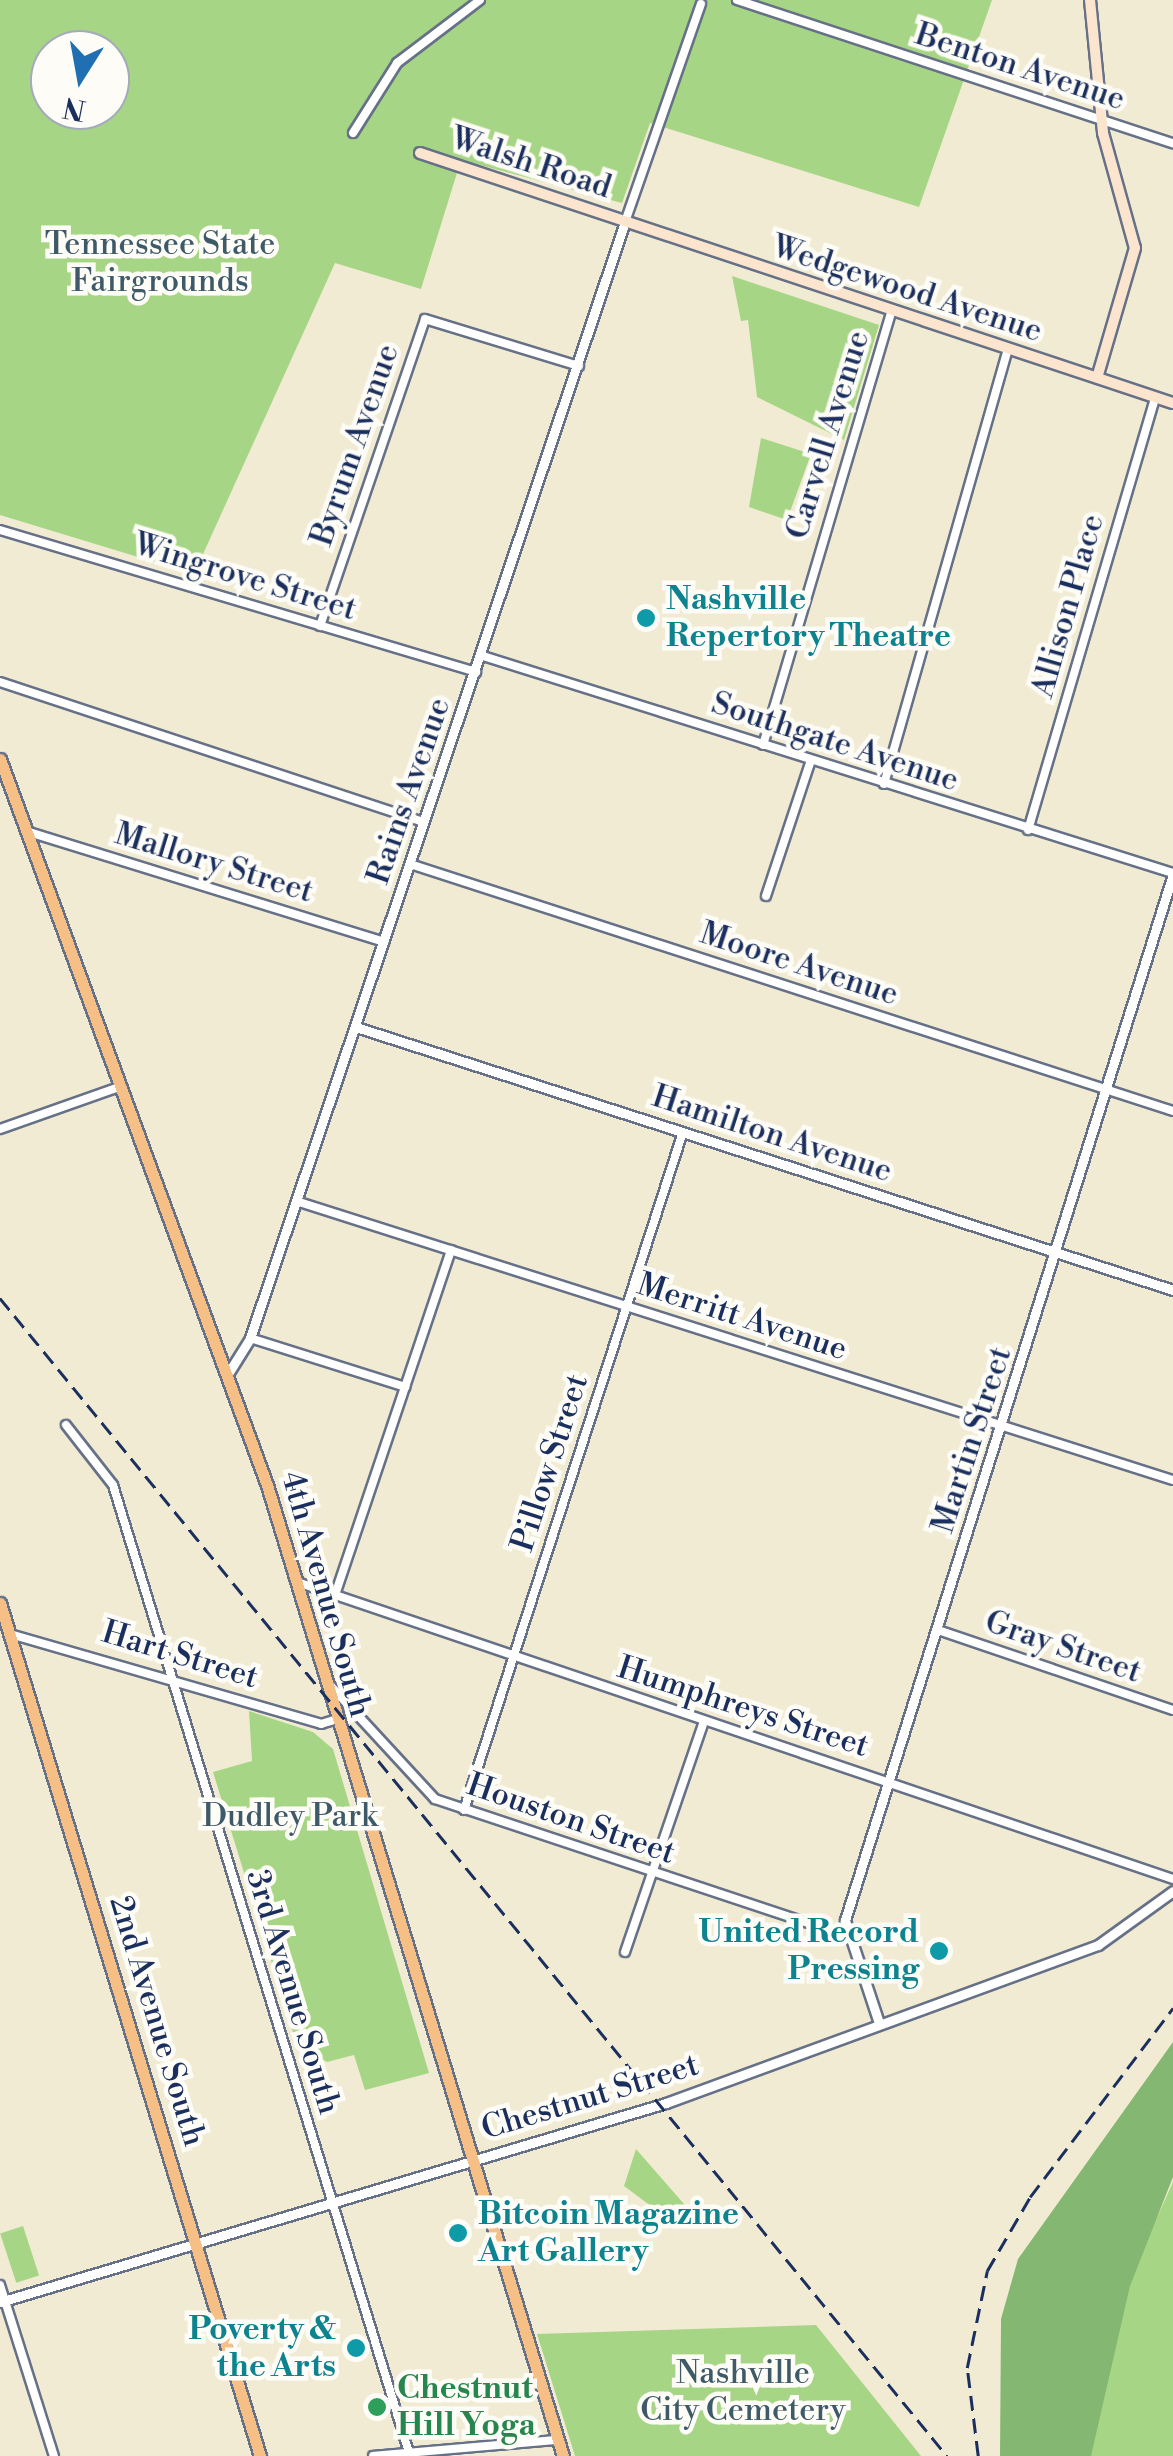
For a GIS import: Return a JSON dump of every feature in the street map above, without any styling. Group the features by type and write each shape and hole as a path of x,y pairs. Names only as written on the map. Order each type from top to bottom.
{"main road":[{"path":"1090,0 1101,120 1135,248 1097,378"},
{"name":"Walsh Road","path":"420,153 626,222"},
{"name":"Wedgewood Avenue","path":"626,222 1173,404"},
{"name":"4th Avenue South","path":"0,759 230,1372 297,1582 334,1720 468,2161 563,2456"},
{"name":"2nd Avenue South","path":"0,1603 260,2456"}],"street":[{"path":"352,133 397,63 480,0"},
{"name":"Benton Avenue","path":"738,0 1173,143"},
{"path":"626,222 700,4"},
{"name":"Rains Avenue","path":"230,1372 250,1338 423,822 483,656 626,222"},
{"name":"Carvell Avenue","path":"763,745 892,312"},
{"name":"Byrum Avenue","path":"320,626 425,319 580,366"},
{"path":"884,784 1008,349"},
{"name":"Allison Place","path":"1028,830 1155,398"},
{"name":"Wingrove Street","path":"0,530 476,672"},
{"name":"Southgate Avenue","path":"483,656 1173,873"},
{"path":"0,682 423,822"},
{"path":"766,896 811,760"},
{"name":"Mallory Street","path":"29,832 384,942"},
{"name":"Moore Avenue","path":"410,864 1173,1112"},
{"name":"Martin Street","path":"848,1936 890,1782 1102,1089 1173,873"},
{"name":"Hamilton Avenue","path":"356,1027 1173,1290"},
{"path":"0,1129 122,1086"},
{"name":"Pillow Street","path":"464,1810 683,1132"},
{"name":"Merritt Avenue","path":"296,1201 1173,1480"},
{"path":"334,1595 451,1250"},
{"path":"250,1338 405,1387"},
{"name":"3rd Avenue South","path":"66,1426 113,1485 410,2454"},
{"name":"Humphreys Street","path":"297,1582 1173,1878"},
{"name":"Gray Street","path":"938,1630 1173,1710"},
{"name":"Hart Street","path":"10,1634 321,1724 334,1720"},
{"name":"Houston Street","path":"323,1679 428,1794 464,1810 848,1936"},
{"path":"625,1952 704,1721"},
{"name":"Chestnut Street","path":"3,2301 666,2103 878,2020 1098,1946 1173,1892"},
{"path":"848,1936 878,2020"},
{"path":"0,2284 54,2456"},
{"path":"373,2456 558,2440"}],"green space":[{"name":"Tennessee State Fairgrounds","path":"0,0 992,0 919,207 650,123 622,203 461,160 421,289 335,263 194,574 0,515"},
{"path":"732,276 879,325 844,440 757,397 748,320 741,321"},
{"path":"761,438 811,454 787,520 749,507"},
{"name":"Dudley Park","path":"249,1711 313,1732 333,1749 429,2073 365,2090 354,2055 327,2062 297,2045 213,1772 252,1761"},
{"path":"1173,2042 1173,2177 1130,2286 1091,2456 1000,2456 1001,2319 1018,2259"},
{"path":"636,2149 691,2212 667,2218 624,2186"},
{"path":"1173,2182 1173,2456 1075,2456 1087,2234 1155,2222"},
{"path":"23,2226 39,2275 16,2283 0,2233"},
{"name":"Nashville City Cemetery","path":"816,2325 921,2456 575,2456 537,2334"}],"railway":[{"path":"0,1298 947,2456"},
{"path":"978,2456 967,2368 987,2271 1030,2197 1173,2008"}],"place":[{"name":"Nashville Repertory Theatre","path":"646,618"},
{"name":"United Record Pressing","path":"939,1951"},
{"name":"Bitcoin Magazine Art Gallery","path":"458,2233"},
{"name":"Poverty & the Arts","path":"356,2348"},
{"name":"Chestnut Hill Yoga","path":"377,2407"}]}
